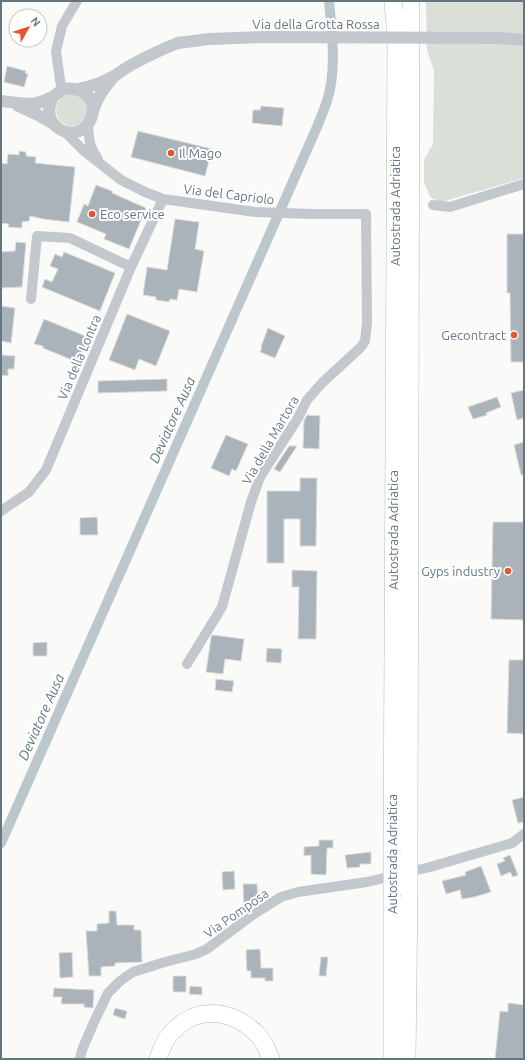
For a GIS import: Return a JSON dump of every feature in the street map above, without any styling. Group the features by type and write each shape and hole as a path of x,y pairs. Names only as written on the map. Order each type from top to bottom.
{"highway":[{"name":"Autostrada Adriatica","path":"392,1059 396,45 393,1"},
{"name":"Autostrada Adriatica","path":"407,1059 409,893 411,1"},
{"path":"158,1059 173,1031 187,1020 206,1014 224,1015 244,1023 259,1036 272,1059"},
{"path":"244,1023 258,1046 262,1059"}],"street":[{"path":"52,123 49,110 50,103 58,93 56,51 62,26 77,1"},
{"name":"Via della Grotta Rossa","path":"78,90 89,87 116,75 142,59 178,43 209,39 264,37 499,38 524,40"},
{"name":"Via della Grotta Rossa","path":"93,111 97,100 104,89 116,75"},
{"path":"72,88 84,93 89,98 92,104 92,118 84,129 70,133 58,128 38,115 6,102 35,103 72,88"},
{"name":"Via del Capriolo","path":"88,124 89,142 100,163"},
{"name":"Via del Capriolo","path":"64,131 83,150 121,180 163,199 253,212 366,214"},
{"path":"433,205 450,207 524,184"},
{"name":"Via della Lontra","path":"1,511 29,492 46,470 131,267 163,199"},
{"name":"Via della Martora","path":"187,664 222,607 250,502 260,477 298,418 307,400 322,383 361,347 364,341 367,323 366,214"},
{"path":"31,299 37,236 70,238 131,267"},
{"name":"Via Pomposa","path":"80,1059 91,1029 108,993 120,981 133,972 196,954 207,949 251,916 282,897 298,892 367,882 430,867 512,843 524,834"}],"shaded area":[{"path":"426,1 524,1 524,178 442,202 431,198 424,183 424,160 433,144 434,71 427,50"},
{"path":"69,94 75,94 85,101 88,110 87,116 81,123 75,126 69,126 59,119 56,113 56,107 63,97"}],"building":[{"path":"7,66 26,71 25,73 28,74 24,87 4,82"},
{"path":"261,106 284,108 282,126 252,123 253,110 260,110"},
{"name":"Il Mago","path":"138,131 212,149 205,176 131,157"},
{"path":"19,151 26,152 26,156 36,157 35,163 75,167 69,222 30,216 29,221 22,222 22,228 8,227 9,224 1,223 1,163 7,164 8,154 19,155"},
{"path":"96,185 112,191 112,193 146,208 129,249 104,239 106,234 77,222 84,204 88,206"},
{"path":"175,219 199,222 195,249 204,251 197,292 179,289 177,300 170,299 169,302 156,300 156,297 143,295 147,267 167,270"},
{"path":"507,234 524,234 524,362 511,362 510,293 507,293"},
{"path":"16,242 26,243 22,287 1,288 1,252 15,251"},
{"path":"64,252 115,273 100,311 42,287 45,279 52,282 58,269 50,266 55,254 62,257"},
{"path":"1,306 15,308 11,343 1,341"},
{"path":"127,314 170,331 156,366 139,359 135,370 109,360"},
{"path":"44,319 90,338 84,351 82,350 77,362 43,348 43,346 34,344"},
{"path":"268,328 285,336 275,358 260,352"},
{"path":"1,355 15,356 14,369 8,369 8,376 1,375"},
{"path":"167,379 167,391 98,393 98,381"},
{"path":"524,390 524,418 517,420 511,393"},
{"path":"497,397 501,407 486,413 487,415 473,419 468,407"},
{"path":"307,415 320,416 319,449 303,448 304,421"},
{"path":"226,435 248,444 236,471 232,469 229,476 211,468"},
{"path":"524,442 524,475 521,475 514,445"},
{"path":"289,446 297,446 280,472 274,469"},
{"path":"300,478 317,478 316,546 300,546 300,519 284,519 284,563 267,563 267,491 300,491"},
{"path":"97,517 98,535 80,535 80,518"},
{"name":"Gyps industry","path":"493,522 524,522 524,620 491,619"},
{"path":"292,570 317,571 316,639 298,639 299,587 292,587"},
{"path":"212,635 244,639 241,661 225,659 223,674 206,672"},
{"path":"47,642 47,656 33,656 33,643"},
{"path":"267,648 282,649 281,663 266,662"},
{"path":"509,660 524,660 524,734 507,733"},
{"path":"216,679 234,681 232,692 215,690"},
{"path":"524,797 524,822 518,823 512,800"},
{"path":"319,840 333,840 333,848 327,848 326,875 311,874 311,855 304,856 304,847 319,846"},
{"path":"371,852 371,864 360,864 360,867 347,868 345,855"},
{"path":"510,855 518,875 513,877 510,872 501,876 497,864 505,861 503,858"},
{"path":"481,866 491,892 462,899 460,890 446,894 442,881 466,875 465,872"},
{"path":"234,871 235,889 223,890 222,872"},
{"path":"243,884 257,884 258,904 244,905"},
{"path":"109,911 116,911 117,925 134,925 134,930 141,930 142,962 115,963 115,966 101,967 101,976 89,976 86,931 97,931 97,924 109,923"},
{"path":"260,949 261,968 273,968 273,981 265,981 265,978 251,978 251,971 247,971 246,950"},
{"path":"72,952 73,977 60,978 59,953"},
{"path":"321,957 328,957 326,976 319,976"},
{"path":"173,976 186,976 186,992 173,992"},
{"path":"190,986 202,987 202,995 189,994"},
{"path":"54,988 94,990 93,1008 84,1007 84,1004 61,1004 62,997 53,997"},
{"path":"508,1003 524,1005 524,1059 495,1059 500,1011 508,1012"},
{"path":"115,1008 127,1011 125,1019 113,1015"}],"waterway":[{"name":"Deviatore Ausa","path":"1,843 317,127 327,101 332,77 333,51 329,1"}],"place":[{"name":"Il Mago","path":"171,153"},
{"name":"Eco service","path":"92,214"},
{"name":"Gecontract","path":"514,335"},
{"name":"Gyps industry","path":"508,571"}]}
